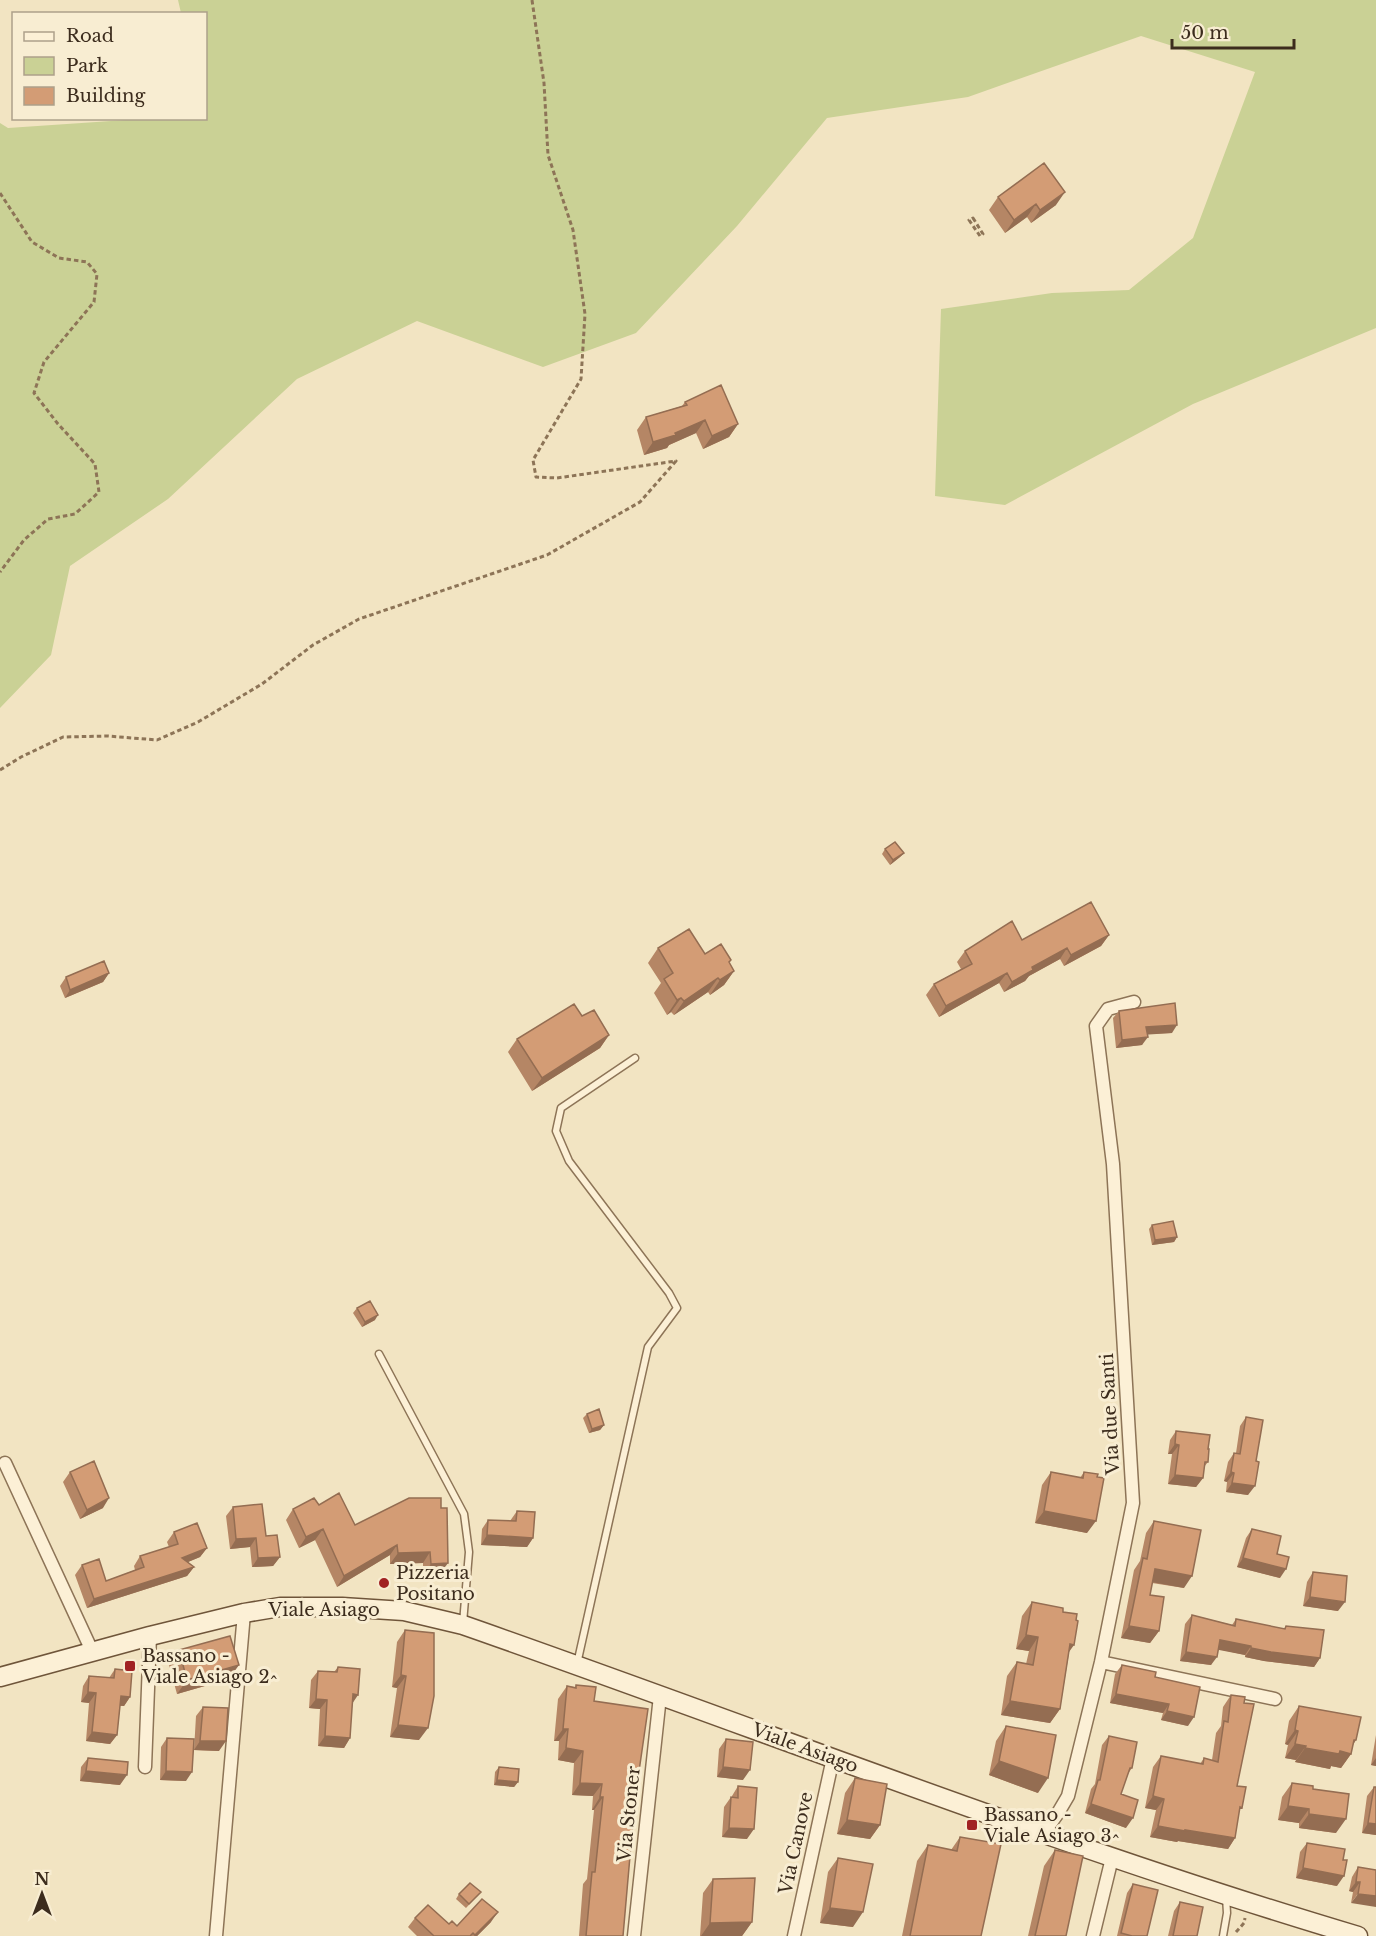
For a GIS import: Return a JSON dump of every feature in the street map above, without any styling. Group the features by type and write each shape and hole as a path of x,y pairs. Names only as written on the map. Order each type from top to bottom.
{"main road":[{"name":"Viale Asiago","path":"0,1677 150,1636 244,1613 280,1607 342,1606 404,1611 463,1625 1112,1858 1358,1936"}],"street":[{"name":"Via due Santi","path":"1043,1834 1068,1796 1101,1662 1133,1503 1113,1164 1096,1026 1108,1010 1134,1002"},
{"path":"5,1463 92,1651"},
{"name":"Viale Asiago","path":"216,1936 244,1613"},
{"path":"145,1767 150,1636"},
{"path":"1101,1662 1275,1699"},
{"name":"Via Stoner","path":"634,1936 660,1696"},
{"name":"Via Canove","path":"794,1936 833,1758"},
{"path":"1093,1936 1112,1858"}],"lane":[{"path":"577,1665 648,1347 677,1308 669,1293 569,1161 556,1131 561,1108 635,1058"},
{"path":"379,1354 464,1514 469,1552 463,1625"},
{"path":"1223,1936 1227,1913 1226,1896"}],"path":[{"path":"0,770 63,737 108,736 157,740 198,722 262,684 313,645 359,619 547,555 640,502 676,461 557,478 536,477 533,460 581,379 585,314 573,230 548,154 544,83 532,0"},
{"path":"0,193 32,242 59,258 87,262 97,274 94,302 44,362 34,393 58,424 95,464 99,492 75,514 48,519 24,540 0,572"},
{"path":"972,218 983,234 980,236 969,220 972,218"},
{"path":"1233,1936 1244,1923 1247,1911"}],"green space":[{"path":"178,0 1376,0 1376,328 1193,404 1005,505 935,496 941,309 1052,293 1129,290 1193,238 1255,72 1141,36 968,97 827,118 737,226 636,333 543,367 417,321 297,379 168,499 70,566 51,655 0,708 0,123 8,128 126,120 207,120 207,12 181,12"}],"building":[{"path":"1044,163 1065,192 1040,210 1036,204 1014,220 998,197"},
{"path":"721,385 738,424 712,436 705,420 675,433 676,435 653,442 646,417 687,405 685,402"},
{"path":"895,842 904,853 893,860 885,849"},
{"path":"1091,902 1109,935 1071,955 1067,948 1032,967 1033,970 1012,982 1007,973 946,1006 934,984 972,964 965,951 1012,921 1022,940"},
{"path":"689,929 705,954 721,944 731,960 729,962 734,971 720,980 718,978 684,1001 681,998 677,1000 664,979 673,973 658,948"},
{"path":"104,961 109,973 70,990 66,977"},
{"path":"1175,1003 1177,1025 1146,1027 1148,1037 1122,1040 1119,1011"},
{"path":"574,1004 582,1016 594,1010 609,1035 542,1078 517,1039"},
{"path":"1173,1221 1177,1237 1155,1240 1152,1225"},
{"path":"370,1301 378,1315 365,1322 357,1308"},
{"path":"599,1409 604,1425 592,1429 587,1414"},
{"path":"1246,1417 1263,1420 1256,1461 1259,1462 1255,1486 1232,1483 1234,1453 1240,1454"},
{"path":"1176,1431 1210,1435 1208,1462 1205,1462 1203,1478 1175,1475 1179,1445 1175,1444"},
{"path":"94,1461 109,1498 87,1510 70,1472"},
{"path":"1051,1472 1083,1478 1084,1472 1098,1474 1097,1477 1104,1478 1096,1521 1044,1511"},
{"path":"339,1493 355,1525 409,1498 441,1498 441,1508 447,1508 448,1563 431,1564 430,1552 398,1553 397,1545 344,1576 323,1529 306,1537 293,1509 314,1498 319,1505"},
{"path":"262,1504 266,1536 277,1535 280,1557 258,1558 256,1538 236,1539 233,1507"},
{"path":"517,1511 535,1512 533,1538 487,1535 488,1520 516,1521"},
{"path":"1154,1521 1201,1530 1192,1576 1155,1569 1150,1595 1164,1597 1159,1631 1129,1626 1143,1558 1147,1559"},
{"path":"197,1523 207,1548 182,1558 194,1567 94,1599 82,1565 99,1559 106,1581 144,1567 140,1556 178,1544 174,1532"},
{"path":"1252,1529 1281,1536 1277,1554 1289,1557 1286,1569 1243,1558"},
{"path":"1313,1572 1347,1576 1345,1602 1310,1597"},
{"path":"1032,1602 1063,1608 1063,1612 1077,1614 1074,1645 1070,1644 1060,1709 1010,1701 1017,1662 1033,1665 1038,1637 1026,1635"},
{"path":"1192,1615 1235,1626 1236,1619 1285,1629 1286,1626 1324,1630 1320,1658 1271,1652 1220,1640 1217,1657 1186,1652"},
{"path":"405,1630 434,1633 434,1696 428,1728 398,1725 406,1676 401,1675"},
{"path":"230,1636 239,1665 187,1680 179,1650"},
{"path":"1122,1665 1156,1672 1155,1677 1200,1687 1194,1717 1167,1711 1169,1704 1116,1694"},
{"path":"338,1667 360,1669 358,1695 353,1694 350,1738 325,1736 327,1700 316,1699 318,1671 337,1672"},
{"path":"115,1669 132,1671 130,1697 121,1696 117,1735 92,1732 96,1693 88,1692 89,1676 114,1678"},
{"path":"576,1685 596,1687 594,1701 648,1709 635,1799 623,1936 586,1936 592,1872 595,1872 603,1797 600,1797 602,1784 580,1783 583,1751 566,1748 568,1729 563,1729 567,1686 576,1688"},
{"path":"1231,1695 1245,1697 1244,1703 1254,1704 1237,1786 1246,1787 1235,1838 1158,1826 1164,1799 1153,1796 1161,1756 1203,1764 1204,1758 1218,1762 1224,1721 1228,1722"},
{"path":"1299,1706 1361,1717 1351,1754 1305,1748 1306,1746 1295,1744"},
{"path":"203,1707 228,1708 226,1741 200,1741"},
{"path":"1006,1726 1056,1735 1048,1778 999,1761"},
{"path":"1109,1736 1137,1742 1132,1768 1130,1768 1121,1794 1138,1800 1133,1818 1091,1804 1098,1780 1100,1780"},
{"path":"167,1738 194,1739 192,1772 166,1771"},
{"path":"726,1739 753,1742 750,1770 723,1767"},
{"path":"88,1758 128,1762 127,1775 86,1771"},
{"path":"499,1767 519,1769 518,1782 497,1780"},
{"path":"855,1778 887,1784 880,1825 847,1820"},
{"path":"1292,1783 1313,1786 1313,1789 1349,1794 1346,1819 1309,1814 1309,1809 1288,1806"},
{"path":"738,1786 757,1788 754,1829 729,1828 731,1797 738,1798"},
{"path":"1374,1787 1376,1787 1376,1824 1368,1823"},
{"path":"960,1837 1001,1844 981,1936 910,1936 928,1845 957,1851"},
{"path":"1307,1843 1345,1849 1343,1860 1347,1860 1344,1876 1303,1868"},
{"path":"1055,1850 1083,1856 1066,1936 1035,1936"},
{"path":"838,1858 873,1864 863,1912 830,1908"},
{"path":"1358,1867 1376,1870 1376,1896 1358,1894 1360,1882 1356,1882"},
{"path":"755,1878 752,1922 710,1923 713,1879"},
{"path":"470,1883 481,1892 469,1904 459,1894"},
{"path":"1133,1884 1158,1890 1147,1936 1121,1933"},
{"path":"482,1899 498,1912 475,1935 473,1933 470,1936 434,1936 415,1918 428,1905 449,1924 452,1921 457,1926"},
{"path":"1180,1902 1203,1907 1197,1936 1173,1936"}],"place":[{"name":"Pizzeria Positano","path":"384,1583"},
{"name":"Bassano - Viale Asiago 2^","path":"130,1666"},
{"name":"Bassano - Viale Asiago 3^","path":"972,1825"}]}
